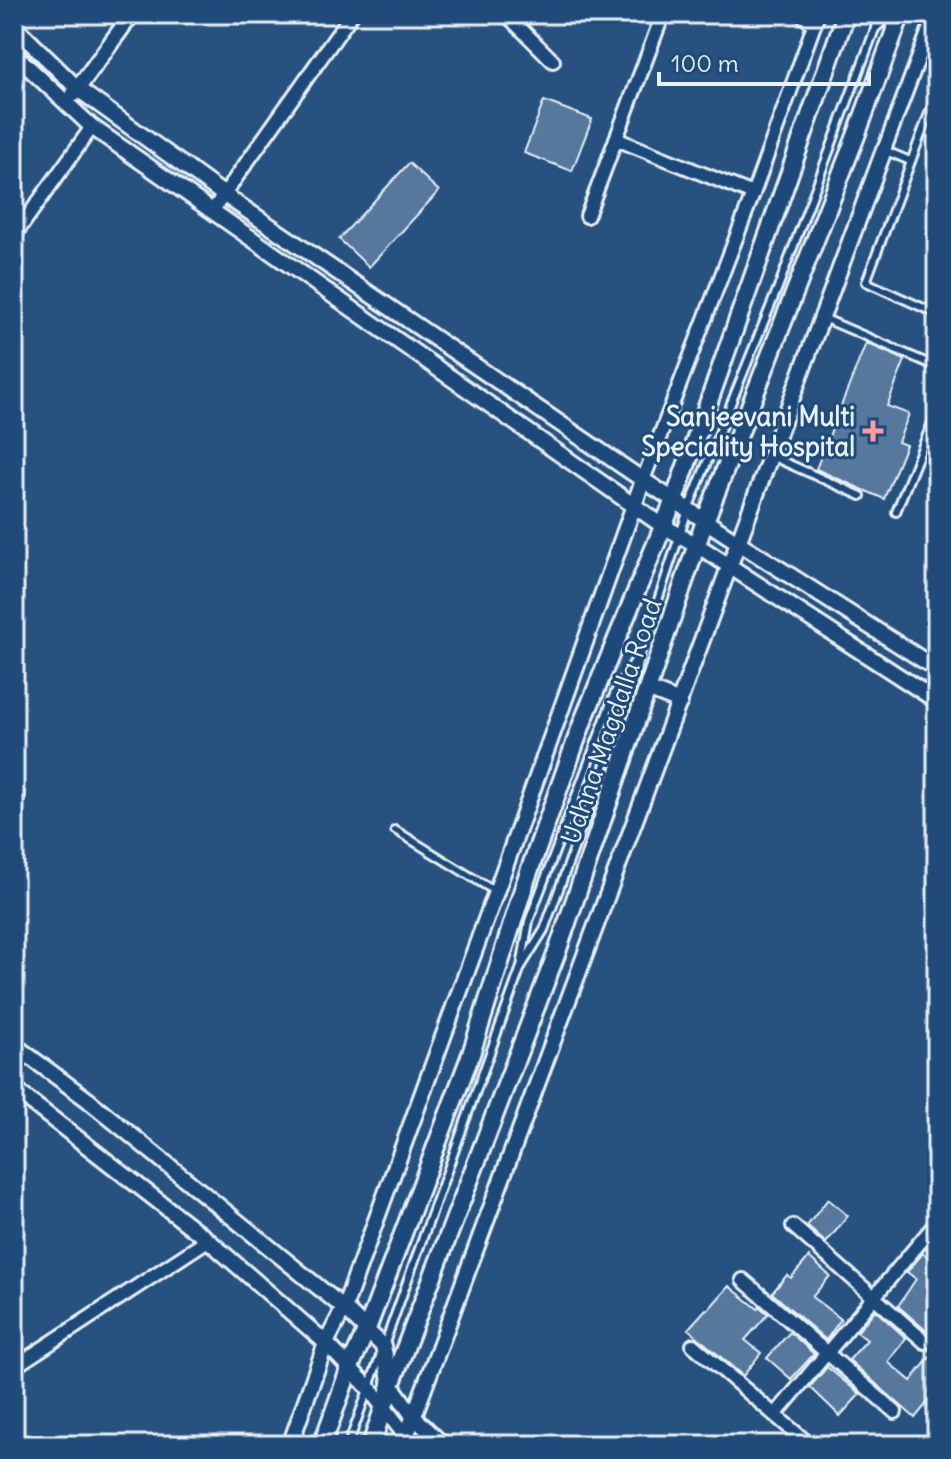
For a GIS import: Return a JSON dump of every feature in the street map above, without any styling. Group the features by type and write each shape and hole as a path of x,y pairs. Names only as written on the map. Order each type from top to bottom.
{"main road":[{"name":"Udhna Magdalla Road","path":"322,1445 471,1054 526,880 583,721 674,500 846,14"},
{"name":"Udhna Magdalla Road","path":"371,1445 391,1385 557,952 705,521 901,14"}],"street":[{"path":"66,104 132,14"},
{"path":"213,210 352,14"},
{"path":"506,14 553,61"},
{"path":"587,216 663,14"},
{"path":"290,1445 326,1343 344,1308 643,480 753,194 816,19 801,14"},
{"path":"408,1442 413,1416 935,14"},
{"path":"14,26 78,89 223,194 688,510 937,669"},
{"path":"14,54 92,127 663,526 937,701"},
{"path":"14,236 92,127"},
{"path":"616,139 753,194"},
{"path":"647,689 680,702"},
{"path":"14,1045 88,1100 367,1329 383,1346 391,1385 413,1416 443,1445"},
{"path":"14,1089 208,1240 326,1343 368,1387 408,1442"},
{"path":"775,1415 937,1222"},
{"path":"793,1226 925,1342"},
{"path":"926,1235 937,1246"},
{"path":"14,1367 208,1240"},
{"path":"743,1280 895,1412"},
{"path":"693,1345 810,1445"},
{"path":"928,1445 937,1436"}],"lane":[{"path":"521,967 544,930 629,699 641,651 688,510 779,285 875,29 876,14"},
{"path":"875,29 891,14"},
{"path":"937,92 866,282 937,314"},
{"path":"884,150 910,161"},
{"path":"823,318 937,367"},
{"path":"896,512 937,410"},
{"path":"771,456 861,496"},
{"path":"348,1445 521,967 529,921 615,692 641,651"},
{"path":"395,830 496,892"}],"building":[{"path":"544,101 592,119 572,171 524,153"},
{"path":"409,163 439,191 369,267 339,239"},
{"path":"866,343 905,360 887,406 909,414 898,442 906,445 884,499 816,469"},
{"path":"828,1199 848,1216 826,1243 807,1226"},
{"path":"923,1253 937,1266 937,1340 898,1306 916,1279 907,1272"},
{"path":"809,1257 830,1276 812,1297 841,1319 826,1340 772,1293 787,1275 791,1278"},
{"path":"729,1286 768,1314 745,1340 761,1353 743,1376 688,1329"},
{"path":"875,1310 906,1338 888,1362 911,1381 937,1348 937,1391 915,1418 849,1360 867,1340 857,1332"},
{"path":"790,1332 814,1354 791,1379 767,1358"},
{"path":"827,1367 860,1394 840,1416 810,1387"}],"place":[{"name":"Sanjeevani Multi Speciality Hospital","path":"873,431"}]}
